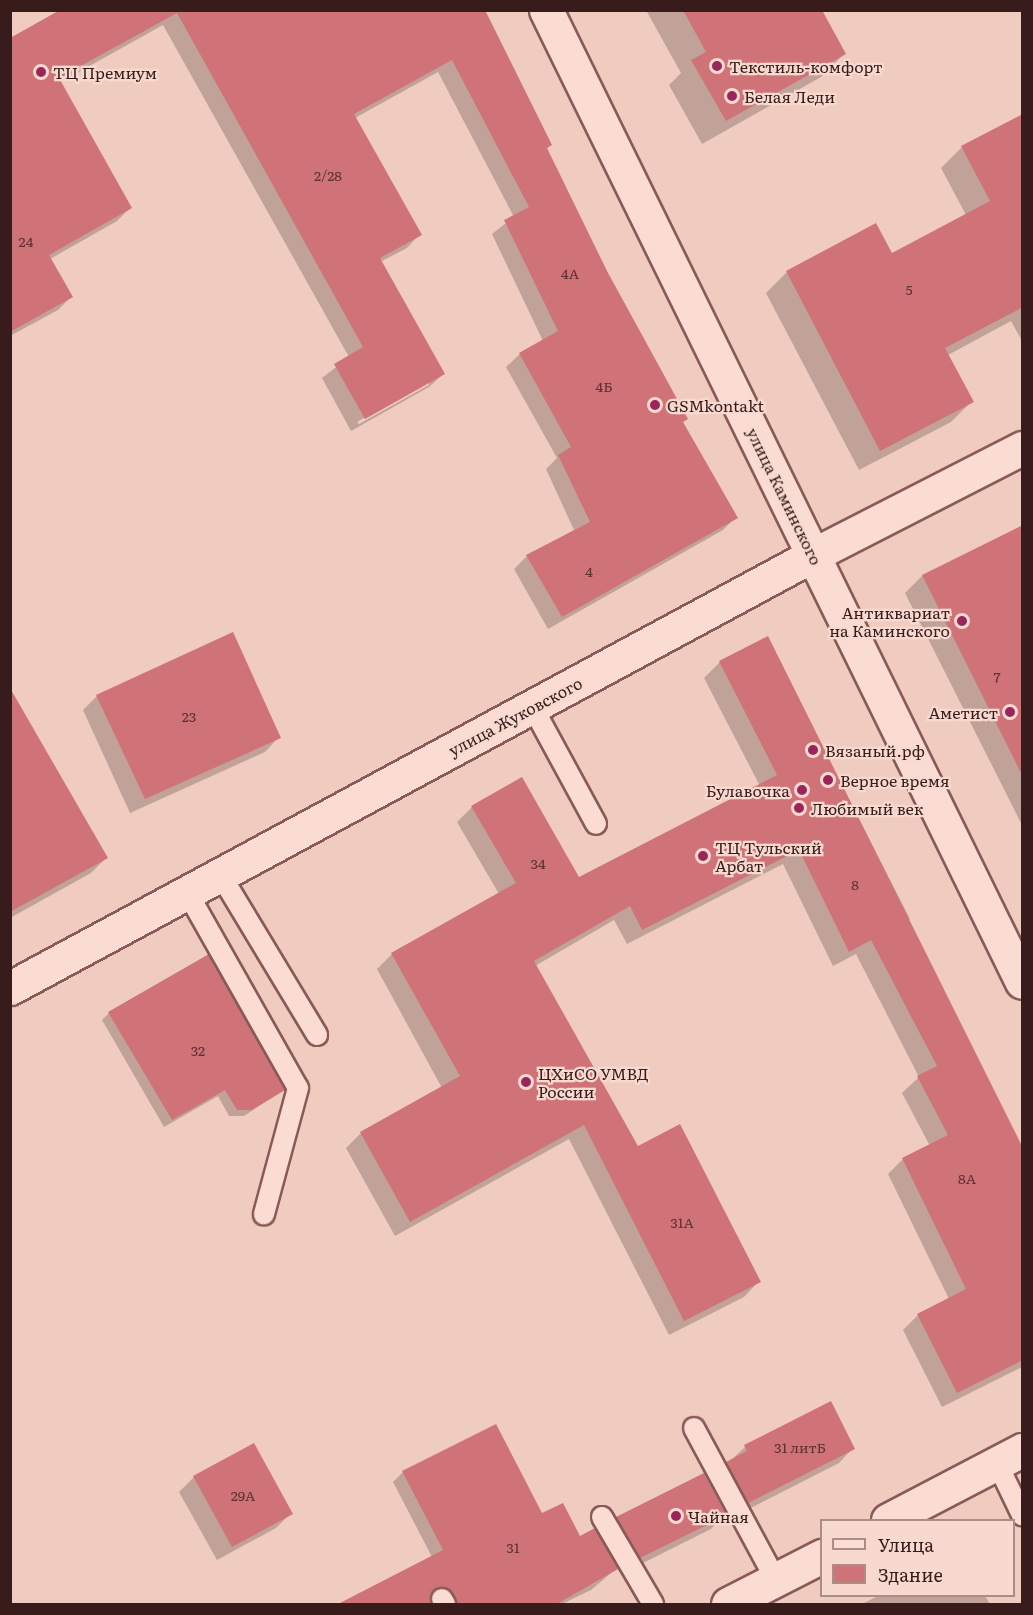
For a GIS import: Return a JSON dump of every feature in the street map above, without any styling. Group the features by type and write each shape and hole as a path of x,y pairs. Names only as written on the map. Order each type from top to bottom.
{"street":[{"name":"улица Каминского","path":"546,10 1023,982"},
{"name":"улица Жуковского","path":"10,988 813,555 1023,448"},
{"path":"892,1519 1010,1457"},
{"path":"733,1603 820,1557"}],"lane":[{"path":"532,706 596,824"},
{"path":"220,874 317,1035"},
{"path":"187,892 298,1088 264,1214"},
{"path":"694,1428 776,1580"},
{"path":"1010,1457 1023,1515"},
{"path":"602,1517 653,1605"}],"building":[{"path":"60,10 485,10 552,145 547,148 607,271 688,419 683,422 738,518 562,617 526,555 590,522 558,455 571,447 519,353 558,331 504,220 529,207 452,60 354,114 422,235 380,258 445,374 365,419 334,364 363,347 177,13 59,78 132,208 49,255 73,297 10,332 10,38"},
{"path":"683,10 822,10 846,54 726,121 691,60 706,52"},
{"path":"1023,114 1023,307 945,348 974,402 880,451 786,271 876,223 892,253 990,201 961,146"},
{"path":"1023,525 1023,777 922,575"},
{"path":"233,632 281,738 145,799 96,695"},
{"path":"768,636 1023,1148 1023,1360 957,1393 917,1314 966,1289 902,1158 948,1135 917,1076 937,1066 871,940 849,952 799,850 642,930 630,906 534,961 638,1146 680,1124 761,1282 684,1321 584,1125 410,1222 360,1132 460,1076 391,953 516,883 471,806 522,777 579,877 777,775 719,661"},
{"path":"10,688 108,858 10,912"},
{"path":"209,954 285,1090 252,1110 237,1110 225,1090 172,1120 108,1012"},
{"path":"831,1401 855,1449 748,1503 726,1462 747,1451 744,1445"},
{"path":"496,1424 542,1513 563,1503 580,1536 595,1528 618,1569 555,1605 457,1605 452,1593 442,1587 432,1593 431,1605 336,1605 443,1550 402,1471"},
{"path":"254,1443 293,1514 232,1547 193,1476"},
{"path":"704,1473 727,1515 640,1558 616,1517"}],"place":[{"name":"Текстиль-комфорт","path":"717,66"},
{"name":"ТЦ Премиум","path":"41,72"},
{"name":"Белая Леди","path":"732,96"},
{"name":"GSMkontakt","path":"655,405"},
{"name":"Антиквариат на Каминского","path":"962,621"},
{"name":"Аметист","path":"1010,712"},
{"name":"Вязаный.рф","path":"813,750"},
{"name":"Верное время","path":"828,780"},
{"name":"Булавочка","path":"802,790"},
{"name":"Любимый век","path":"799,808"},
{"name":"ТЦ Тульский Арбат","path":"703,856"},
{"name":"ЦХиСО УМВД России","path":"526,1082"},
{"name":"Чайная","path":"676,1516"}]}
